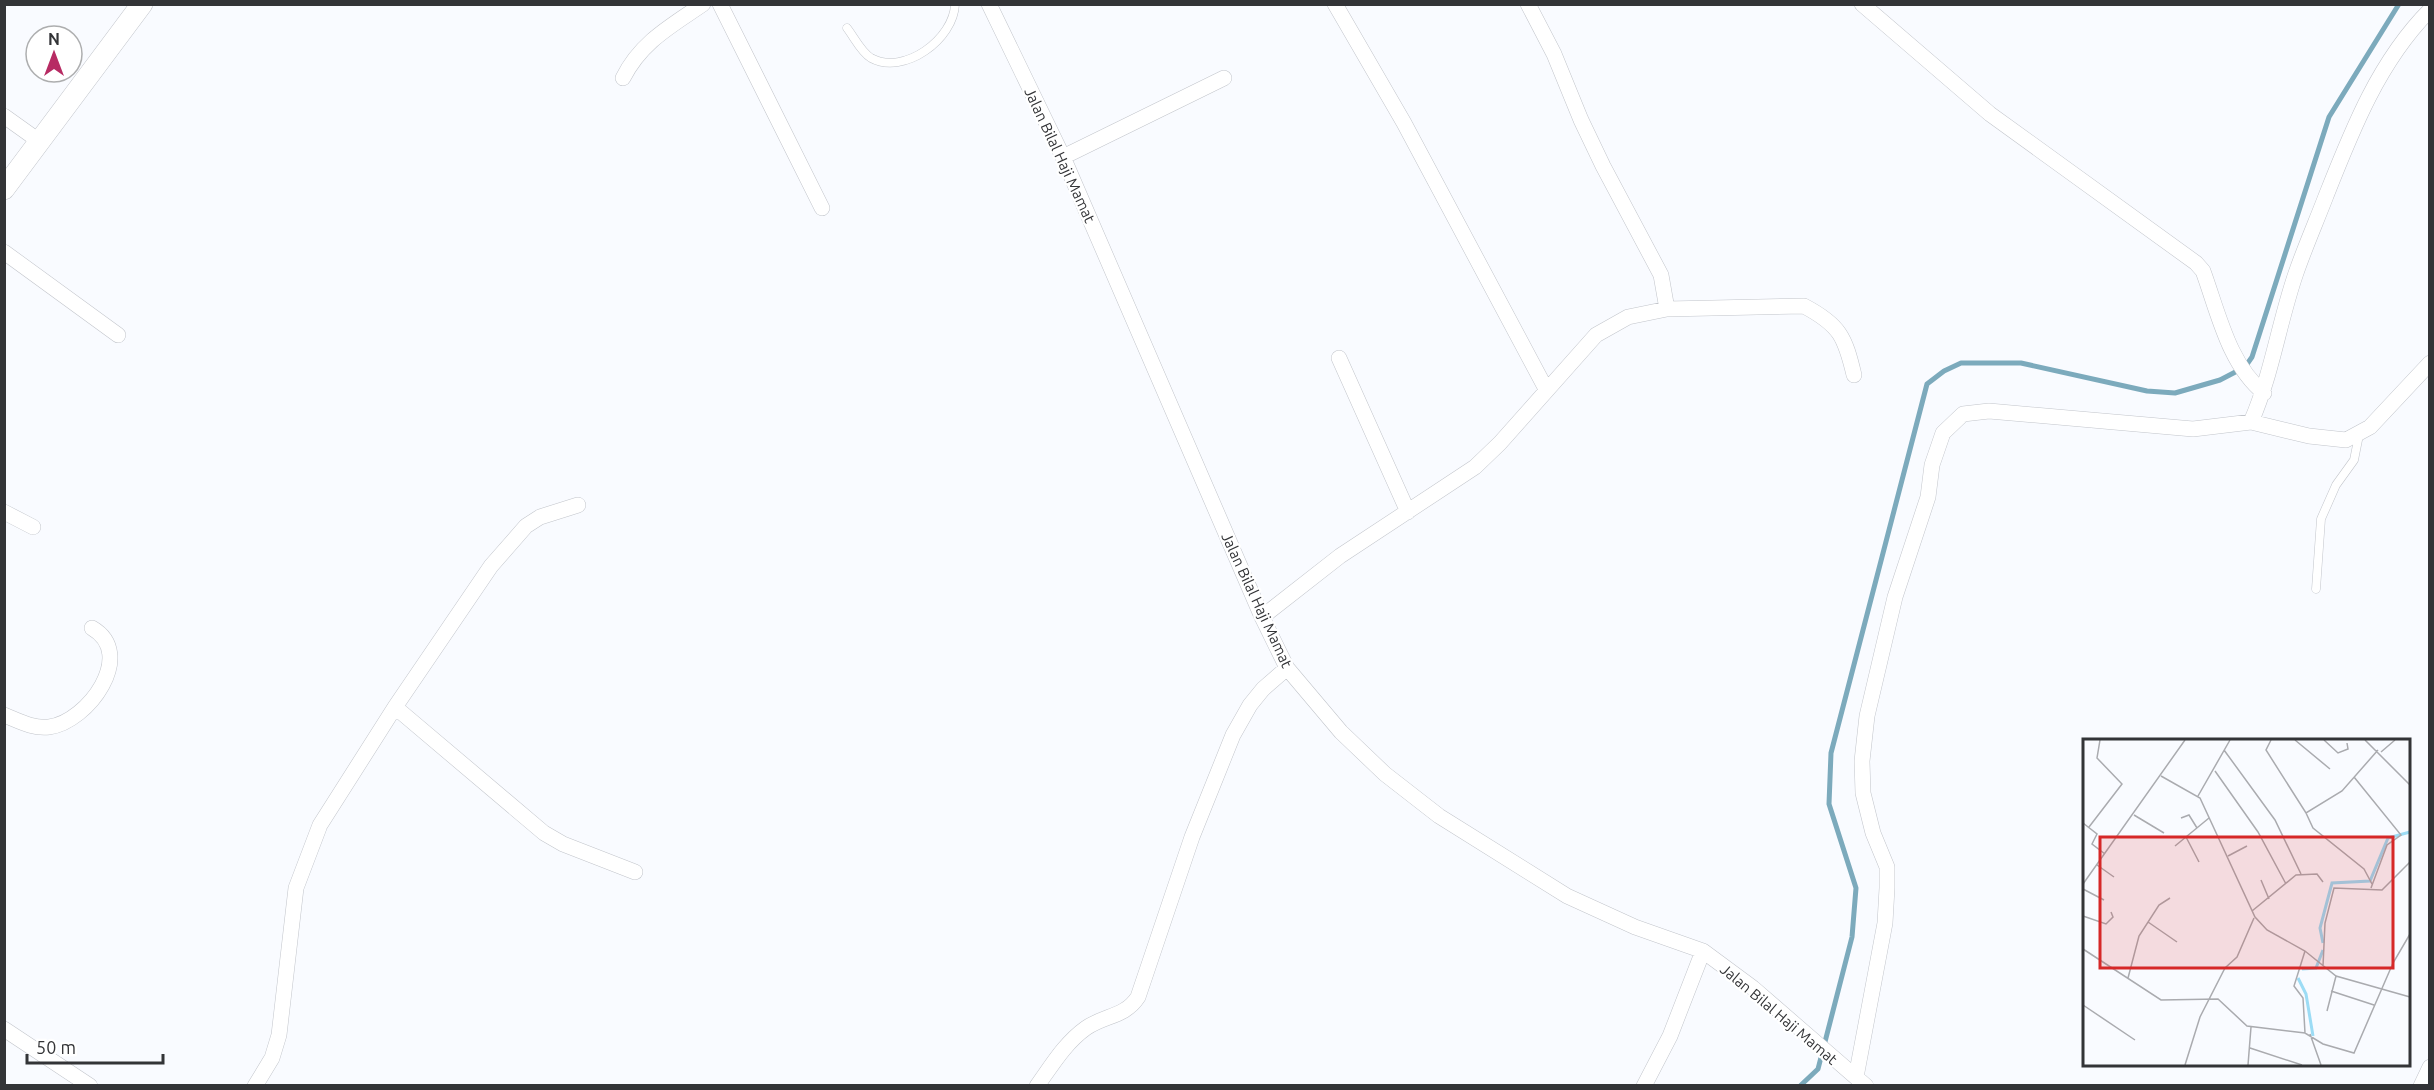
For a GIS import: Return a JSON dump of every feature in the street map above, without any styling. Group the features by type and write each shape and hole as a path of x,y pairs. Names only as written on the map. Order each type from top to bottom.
{"main road":[{"path":"4,189 142,4"}],"street":[{"path":"623,78 633,58 652,38 704,4"},
{"path":"720,4 822,208"},
{"name":"Jalan Bilal Haji Mamat","path":"989,4 1063,157 1262,617 1287,668 1341,732 1385,774 1439,816 1567,896 1635,927 1703,951 1753,988 1838,1064 1861,1081"},
{"path":"1335,4 1404,123 1546,389"},
{"path":"1528,4 1554,54 1603,166 1661,275 1667,309"},
{"path":"1862,4 1990,114 2196,263 2202,271 2232,349 2251,383 2264,393"},
{"path":"2251,422 2264,393 2295,274 2346,147 2385,66 2410,30 2430,10"},
{"path":"1063,157 1224,78"},
{"path":"4,116 39,141"},
{"path":"4,252 118,335"},
{"path":"1262,617 1340,556 1475,467 1500,443 1596,335 1628,317 1667,309 1804,306 1823,316 1846,342 1854,375"},
{"path":"1339,358 1408,512"},
{"path":"1861,1081 1886,923 1887,888 1887,867 1873,833 1863,793 1862,761 1867,716 1895,597 1928,497 1932,465 1943,433 1956,418 1970,411 2193,429 2251,422 2337,441 2359,435 2382,415 2430,363"},
{"path":"255,1086 272,1058 279,1035 292,920 301,871 320,825 395,707 491,567 526,526 540,518 578,505"},
{"path":"4,512 33,527"},
{"path":"4,715 34,727 48,727 73,719 82,711 92,699 109,668 111,655 109,642 92,628"},
{"path":"1037,1086 1073,1038 1089,1026 1124,1013 1138,997 1192,837 1233,735 1250,705 1263,689 1287,668"},
{"path":"395,707 544,832 563,844 635,872"},
{"path":"1644,1086 1670,1036 1703,951"},
{"path":"4,1029 90,1086"},
{"path":"2421,1086 2430,1067"}],"lane":[{"path":"847,28 871,58 884,62 910,59 942,36 954,13 955,4"},
{"path":"2316,589 2321,519 2336,485 2354,460 2359,435"}],"waterway":[{"path":"1800,1086 1818,1069 1852,937 1856,888 1829,804 1831,753 1927,384 1944,371 1961,363 2021,363 2147,391 2175,393 2220,380 2245,367 2252,357 2329,117 2399,4"}]}
